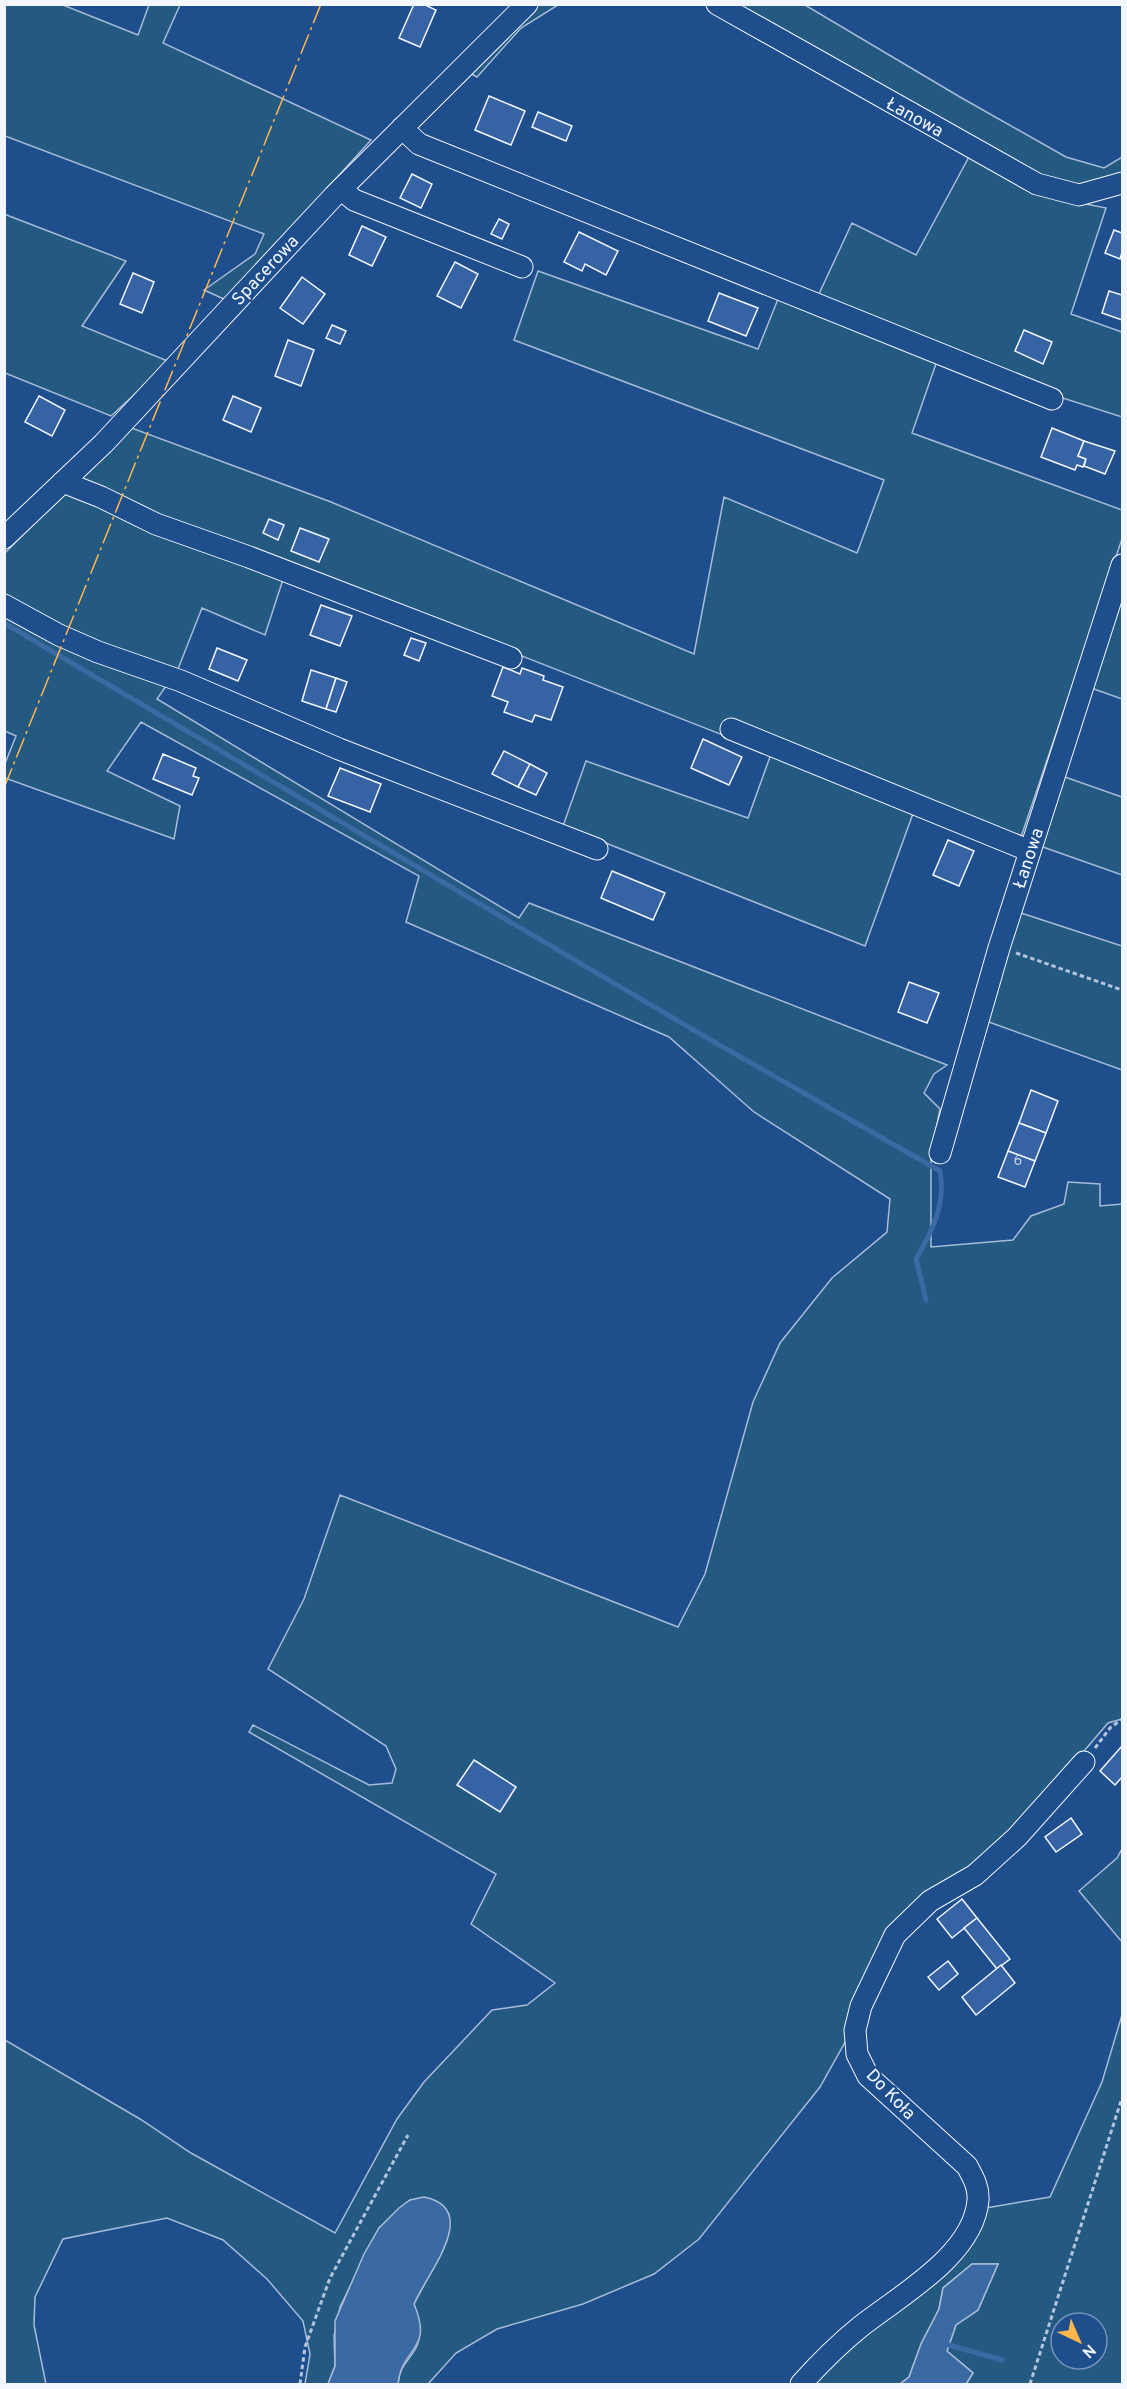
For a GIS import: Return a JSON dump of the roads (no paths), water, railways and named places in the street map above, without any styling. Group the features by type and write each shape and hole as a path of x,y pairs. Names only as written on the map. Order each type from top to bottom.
{"street":[{"name":"Spacerowa","path":"4,538 104,442 341,189 527,4"},
{"name":"Łanowa","path":"717,4 1037,184 1079,195 1122,183"},
{"path":"402,128 419,144 1052,399"},
{"path":"341,189 354,200 522,267"},
{"path":"63,483 101,497 156,524 249,557 511,658"},
{"name":"Łanowa","path":"940,1153 999,948 1122,565"},
{"path":"4,605 59,635 98,652 181,681 339,749 597,849"},
{"path":"732,729 1030,851"},
{"name":"Do Koła","path":"801,2385 851,2335 942,2264 962,2242 973,2219 978,2200 976,2184 967,2166 868,2076 857,2054 855,2030 861,2006 895,1935 930,1901 975,1875 992,1860 1017,1837 1084,1762"}],"waterway":[{"path":"4,623 690,1028 940,1171 939,1206 932,1228 916,1259 926,1300"},
{"path":"949,2345 1002,2360"}]}
